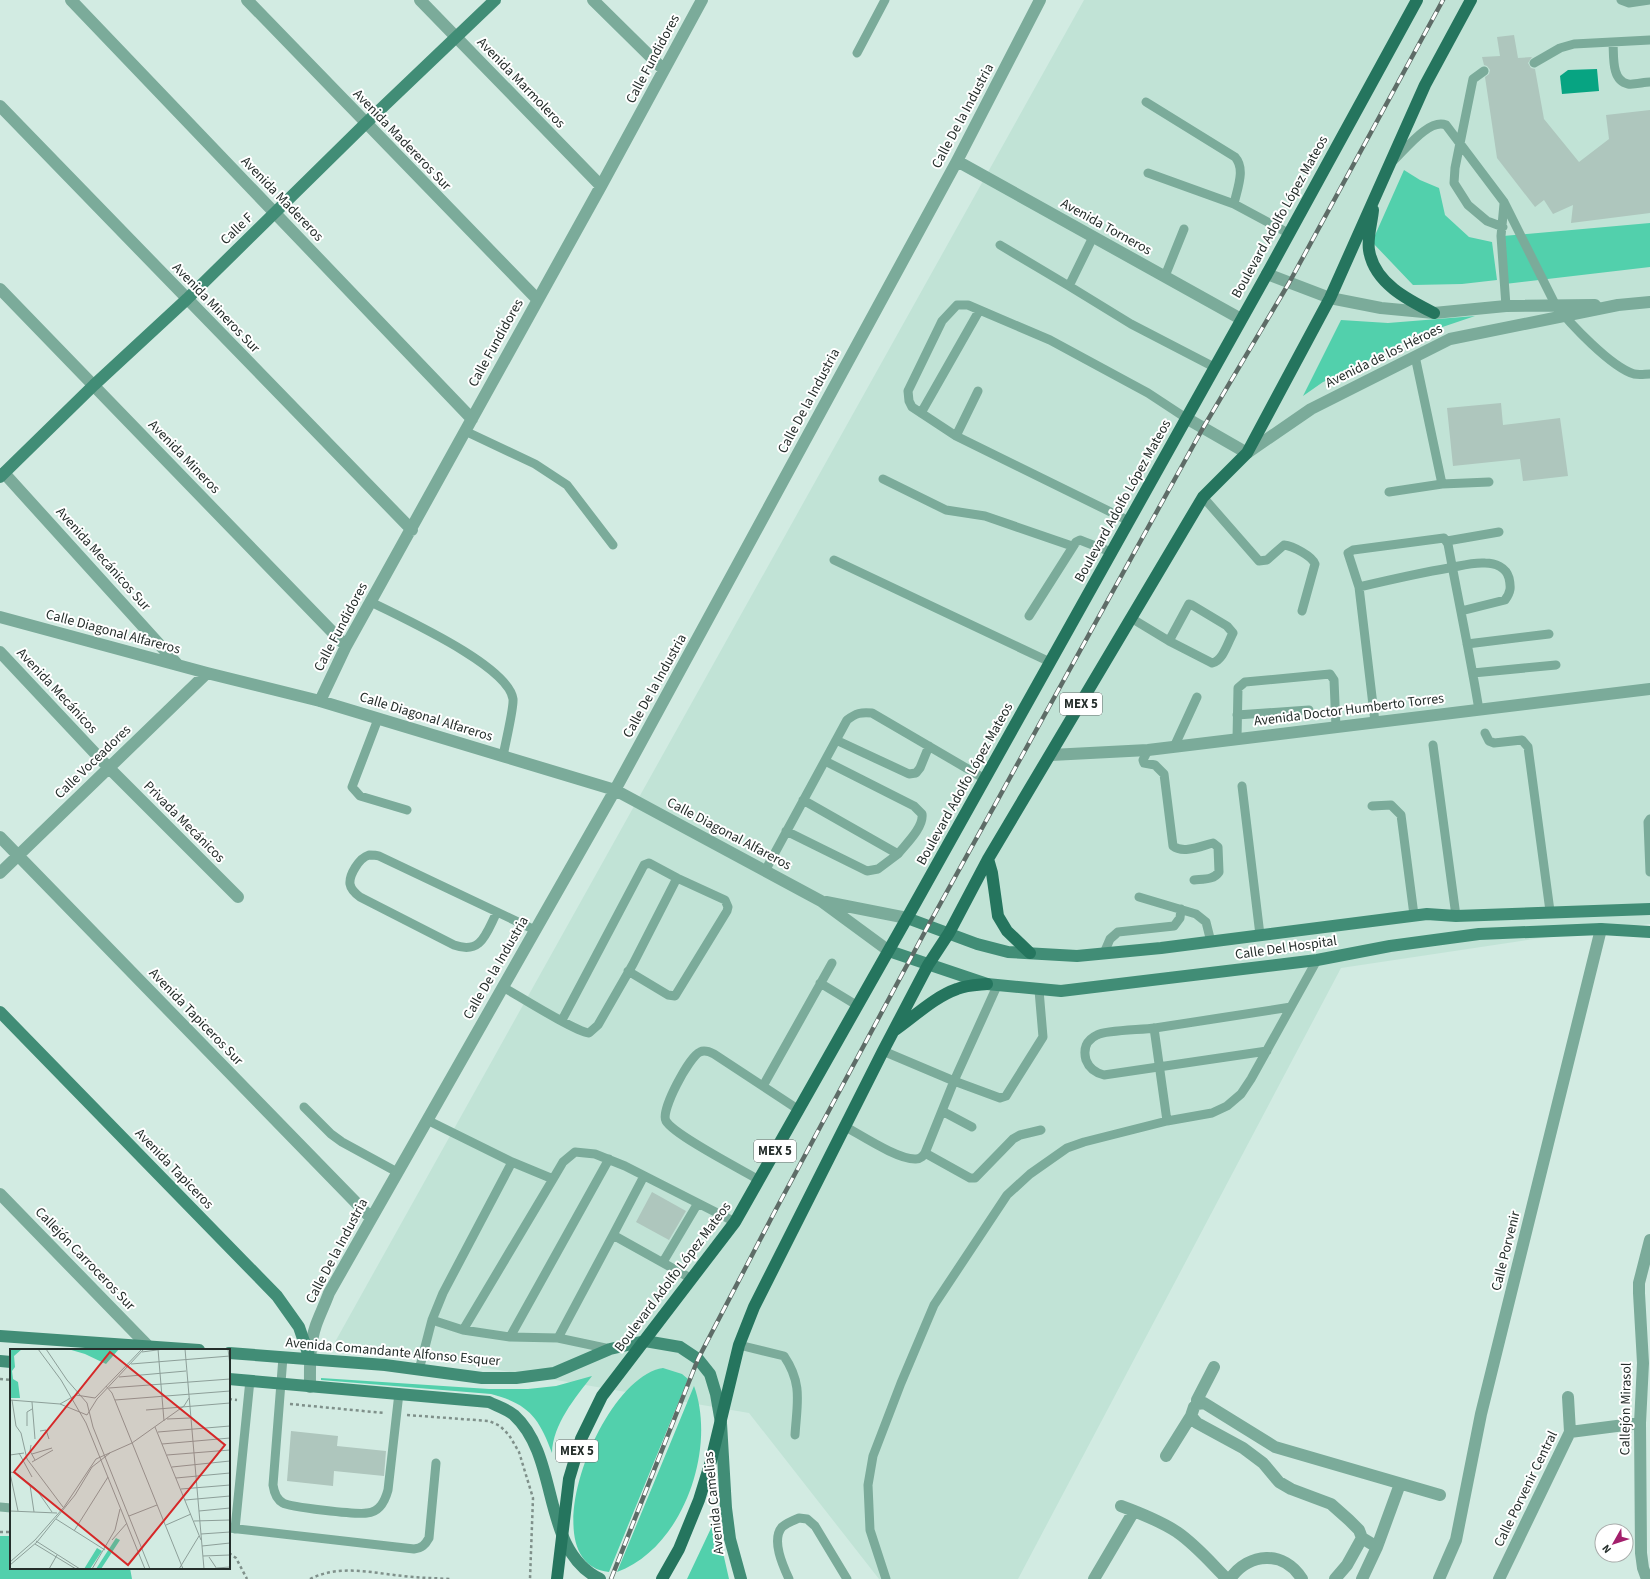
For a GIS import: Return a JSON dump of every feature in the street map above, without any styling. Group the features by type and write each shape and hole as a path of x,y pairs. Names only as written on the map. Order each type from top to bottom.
{"main road":[{"name":"Boulevard Adolfo López Mateos","path":"557,1579 561,1534 569,1479 581,1438 602,1396 735,1222 889,951 1267,274 1288,233 1417,0"},
{"name":"MEX 5","path":"662,1579 679,1548 699,1500 721,1424 739,1345 754,1307 892,1032 928,965 949,933 988,860 1203,498 1247,453 1330,298 1425,85 1471,0"},
{"path":"1375,198 1369,249 1373,263 1381,276 1392,288 1411,302 1434,313"},
{"path":"988,860 992,873 998,916 1007,931 1030,953"},
{"path":"892,1032 933,1002 956,989 968,986 992,985"}],"street":[{"name":"Avenida Madereros","path":"71,0 472,419"},
{"name":"Avenida Madereros Sur","path":"247,0 365,124 537,299"},
{"name":"Avenida Marmoleros","path":"420,0 602,186"},
{"name":"Calle F","path":"2,475 94,385 187,300 365,124 494,0"},
{"path":"593,0 664,70"},
{"name":"Calle Fundidores","path":"320,701 346,646 412,530 537,299 602,186 702,0"},
{"name":"Calle De la Industria","path":"310,1387 310,1359 316,1326 329,1293 615,790 957,161 1040,0"},
{"name":"Avenida Mineros Sur","path":"0,106 412,530"},
{"name":"Avenida Torneros","path":"957,161 1241,319"},
{"name":"Avenida de los Héroes","path":"1267,274 1330,298 1381,308 1434,313 1506,306 1555,304 1618,305"},
{"name":"Avenida Mineros","path":"0,289 346,646"},
{"name":"Avenida de los Héroes","path":"1247,453 1311,409 1450,339 1618,305 1650,302"},
{"path":"1186,418 1247,453"},
{"name":"Avenida Mecánicos Sur","path":"2,475 178,665"},
{"name":"Calle Diagonal Alfareros","path":"0,618 178,665 206,674 320,701 615,790 821,901 889,951"},
{"name":"Avenida Mecánicos","path":"0,652 108,768"},
{"name":"Calle Voceadores","path":"0,873 206,674"},
{"name":"Avenida Doctor Humberto Torres","path":"1051,755 1148,750 1650,689"},
{"name":"Privada Mecánicos","path":"108,768 238,897"},
{"name":"Avenida Tapiceros Sur","path":"0,837 371,1218"},
{"name":"Calle Diagonal Alfareros","path":"821,901 907,918"},
{"name":"Calle Del Hospital","path":"907,918 977,944 1008,952 1077,956 1211,942 1414,915 1427,914 1456,916 1550,911 1650,909"},
{"name":"Calle Del Hospital","path":"889,951 992,985 1061,991 1100,988 1317,960 1390,946 1479,934 1601,929 1650,932"},
{"name":"Calle Porvenir","path":"1440,1579 1456,1540 1482,1414 1601,929"},
{"name":"Avenida Tapiceros","path":"0,1012 277,1296 299,1327 310,1359"},
{"name":"Callejón Carroceros Sur","path":"0,1194 148,1346"},
{"name":"Callejón Mirasol","path":"1648,1579 1643,1568 1641,1553 1640,1424 1647,1359 1639,1293 1650,1240"},
{"path":"0,1336 186,1349"},
{"name":"Avenida Comandante Alfonso Esquer","path":"230,1353 310,1359 482,1378 516,1378 554,1373 610,1350 645,1341"},
{"name":"Avenida Camelias","path":"645,1341 680,1347 698,1359 710,1374 716,1394 721,1424 726,1508 730,1539 741,1579"},
{"path":"0,1361 10,1362"},
{"path":"1166,1456 1191,1416 1191,1412 1197,1404 1197,1400 1214,1367"},
{"path":"230,1379 489,1402 513,1414 527,1432 544,1466 561,1534 576,1560 591,1574 600,1579"},
{"path":"1568,1397 1570,1432"},
{"path":"1197,1404 1201,1402 1208,1405 1274,1446 1440,1495"},
{"path":"1191,1416 1194,1422 1235,1442 1263,1464 1280,1482 1291,1489 1330,1504 1359,1530 1362,1538 1377,1547"},
{"name":"Calle Porvenir Central","path":"1499,1579 1570,1432 1640,1424"},
{"path":"1263,1464 1274,1446"},
{"path":"1362,1579 1377,1547 1400,1484"},
{"path":"1121,1506 1177,1532 1192,1543 1229,1579 1245,1563 1256,1559 1268,1558 1279,1560 1290,1565 1302,1579"},
{"path":"1094,1579 1134,1511"},
{"path":"1335,1579 1347,1565 1362,1538"}],"lane":[{"path":"857,53 885,0"},
{"path":"1621,0 1629,3 1650,0"},
{"path":"1534,63 1550,53 1567,46 1650,40"},
{"path":"1613,43 1615,70 1620,79 1628,84 1650,82"},
{"path":"1484,71 1473,79 1455,168 1454,183 1468,205 1487,221 1503,228"},
{"path":"1146,102 1235,157 1241,168 1234,204"},
{"path":"1387,168 1418,136 1433,125 1441,123 1446,125 1504,202 1555,304 1564,316 1610,360 1633,374 1650,374"},
{"path":"1148,173 1234,204 1288,233"},
{"path":"1504,202 1503,269 1506,306"},
{"path":"1165,276 1184,229"},
{"path":"1069,286 1094,237"},
{"path":"1000,245 1131,324 1214,367"},
{"path":"1129,521 956,436 912,407 909,402 908,391 942,321 957,305 968,305 979,311 1050,340 1148,393 1186,418"},
{"path":"921,413 979,311"},
{"path":"1415,356 1442,484"},
{"path":"956,436 978,391"},
{"path":"465,431 536,464 567,485 613,545"},
{"path":"883,479 946,510 985,516 1072,546"},
{"path":"1389,492 1442,484 1488,482"},
{"path":"1203,498 1259,561 1267,560 1284,545 1313,560 1315,564 1302,611"},
{"path":"1375,722 1359,587 1350,562 1350,551 1444,538 1447,541 1499,532"},
{"path":"1029,616 1072,546 1080,540 1111,552"},
{"path":"1447,541 1479,710"},
{"path":"834,560 1050,662"},
{"path":"1359,587 1452,567 1485,562 1495,564 1503,568 1508,575 1510,584 1510,593 1505,600 1461,611"},
{"path":"371,602 440,636 494,672 507,686 513,699 503,756"},
{"path":"1131,618 1169,641 1212,663 1218,661 1221,657 1233,633 1227,626 1189,604 1169,641"},
{"path":"1467,644 1549,634"},
{"path":"1473,673 1556,665"},
{"path":"1236,739 1238,688 1245,682 1330,674 1334,680 1336,727"},
{"path":"1174,747 1197,698"},
{"path":"1237,715 1309,710"},
{"path":"765,871 847,720 855,714 866,712 872,713 985,779"},
{"path":"378,719 352,786 360,796 407,810"},
{"path":"1485,733 1489,741 1494,743 1522,740 1528,747 1550,911"},
{"path":"836,740 909,774 916,773 920,768 929,746"},
{"path":"1433,745 1456,916"},
{"path":"1148,750 1143,760 1144,763 1155,765 1164,774 1173,846 1177,850 1184,850 1213,843 1218,847 1218,874 1211,878 1194,880"},
{"path":"786,831 867,871 878,869 898,854 916,830 922,818 922,814 914,806 825,761"},
{"path":"1242,786 1260,935"},
{"path":"803,800 898,854"},
{"path":"1372,806 1390,805 1401,815 1414,915"},
{"path":"1650,819 1648,822 1650,872"},
{"path":"497,912 480,943 473,948 464,949 360,897 353,891 350,884 353,872 362,859 369,855 379,856 535,930"},
{"path":"562,1020 644,865 649,863 677,878 725,900 728,907 727,911 676,996 668,995 628,971"},
{"path":"503,987 584,1032 589,1033 594,1030 628,971 677,878"},
{"path":"1139,898 1196,914 1206,922 1211,942"},
{"path":"1104,954 1110,939 1118,932 1174,926 1180,918 1181,909"},
{"path":"886,1579 870,1530 868,1485 873,1456 901,1383 934,1305 1007,1195 1030,1174 1067,1148 1084,1142 1212,1113 1228,1106 1241,1094 1251,1079 1317,960"},
{"path":"763,1086 832,963"},
{"path":"820,983 858,1006"},
{"path":"844,1126 898,1155 917,1160 922,1158 992,985"},
{"path":"883,1051 954,1082 1000,1098 1006,1096 1043,1037 1039,990"},
{"path":"1267,1050 1104,1075 1098,1073 1088,1065 1084,1054 1085,1046 1089,1040 1097,1035 1154,1028 1291,1007"},
{"path":"1154,1028 1167,1122"},
{"path":"759,1180 671,1127 664,1116 671,1096 684,1072 691,1060 700,1052 714,1054 799,1110"},
{"path":"304,1107 342,1142 397,1172"},
{"path":"942,1111 972,1127"},
{"path":"427,1120 512,1162 553,1179"},
{"path":"925,1153 970,1178 975,1178 1020,1134 1041,1130"},
{"path":"463,1330 563,1162 576,1152 595,1154 609,1160 735,1222"},
{"path":"510,1337 609,1160"},
{"path":"419,1370 432,1320 443,1293 512,1162"},
{"path":"558,1338 644,1176"},
{"path":"663,1262 698,1203"},
{"path":"613,1235 692,1279"},
{"path":"432,1320 463,1330 510,1337 558,1338 610,1350"},
{"path":"739,1345 784,1356 793,1369 798,1383 795,1434"},
{"path":"283,1357 282,1384 272,1485 278,1500 291,1507 367,1514 380,1508 386,1501 388,1490 399,1393"},
{"path":"250,1380 232,1529 414,1549 420,1548 425,1545 429,1538 436,1463"},
{"path":"0,1507 10,1508"},
{"path":"789,1579 782,1562 777,1537 782,1528 799,1518 807,1519 815,1526 847,1579"}],"path":[{"path":"0,1379 10,1380"},
{"path":"230,1399 247,1401"},
{"path":"280,1403 489,1421 500,1426 509,1435 519,1452 533,1498 530,1579"},
{"path":"230,1554 236,1558 247,1579"},
{"path":"310,1579 330,1571 344,1570 369,1570 404,1576 450,1579"}],"shaded area":[{"path":"1084,0 1650,0 1650,924 1601,929 1341,968 1018,1579 879,1579 749,1413 335,1342"},
{"path":"1597,69 1599,91 1562,94 1560,76 1568,70"},
{"path":"1404,170 1420,180 1439,188 1445,215 1469,237 1492,242 1497,280 1462,284 1413,285 1372,242"},
{"path":"1650,223 1650,267 1505,284 1503,236"},
{"path":"1475,316 1410,338 1342,375 1323,382 1303,396 1341,320 1388,323"},
{"path":"663,1368 682,1374 688,1379 609,1572 586,1561 575,1538 574,1506 582,1470 597,1434 617,1403 639,1379"},
{"path":"592,1376 566,1412 556,1432 552,1453 542,1430 531,1414 524,1408 504,1398 491,1394 321,1380 321,1378 489,1389 528,1389 556,1386"},
{"path":"694,1386 700,1411 701,1438 697,1466 689,1494 676,1519 660,1542 640,1560 617,1572"},
{"path":"715,1523 717,1526 729,1579 687,1579 713,1524"},
{"path":"0,1536 10,1536 10,1569 130,1569 132,1579 0,1579"}],"building":[{"path":"1514,35 1518,58 1532,57 1528,63 1531,68 1535,69 1544,119 1579,162 1609,139 1606,115 1650,110 1650,213 1571,223 1573,205 1553,214 1544,200 1535,207 1497,158 1485,77 1489,74 1490,70 1484,65 1482,57 1500,56 1497,37"},
{"path":"1501,403 1503,425 1560,418 1568,476 1523,481 1520,459 1453,466 1447,408"},
{"path":"652,1192 686,1211 669,1240 636,1222"},
{"path":"291,1431 338,1436 337,1446 386,1451 384,1476 334,1471 333,1486 287,1481"}],"railway":[{"path":"611,1579 698,1359 774,1213 928,926 1203,428 1289,283 1443,0"}]}
